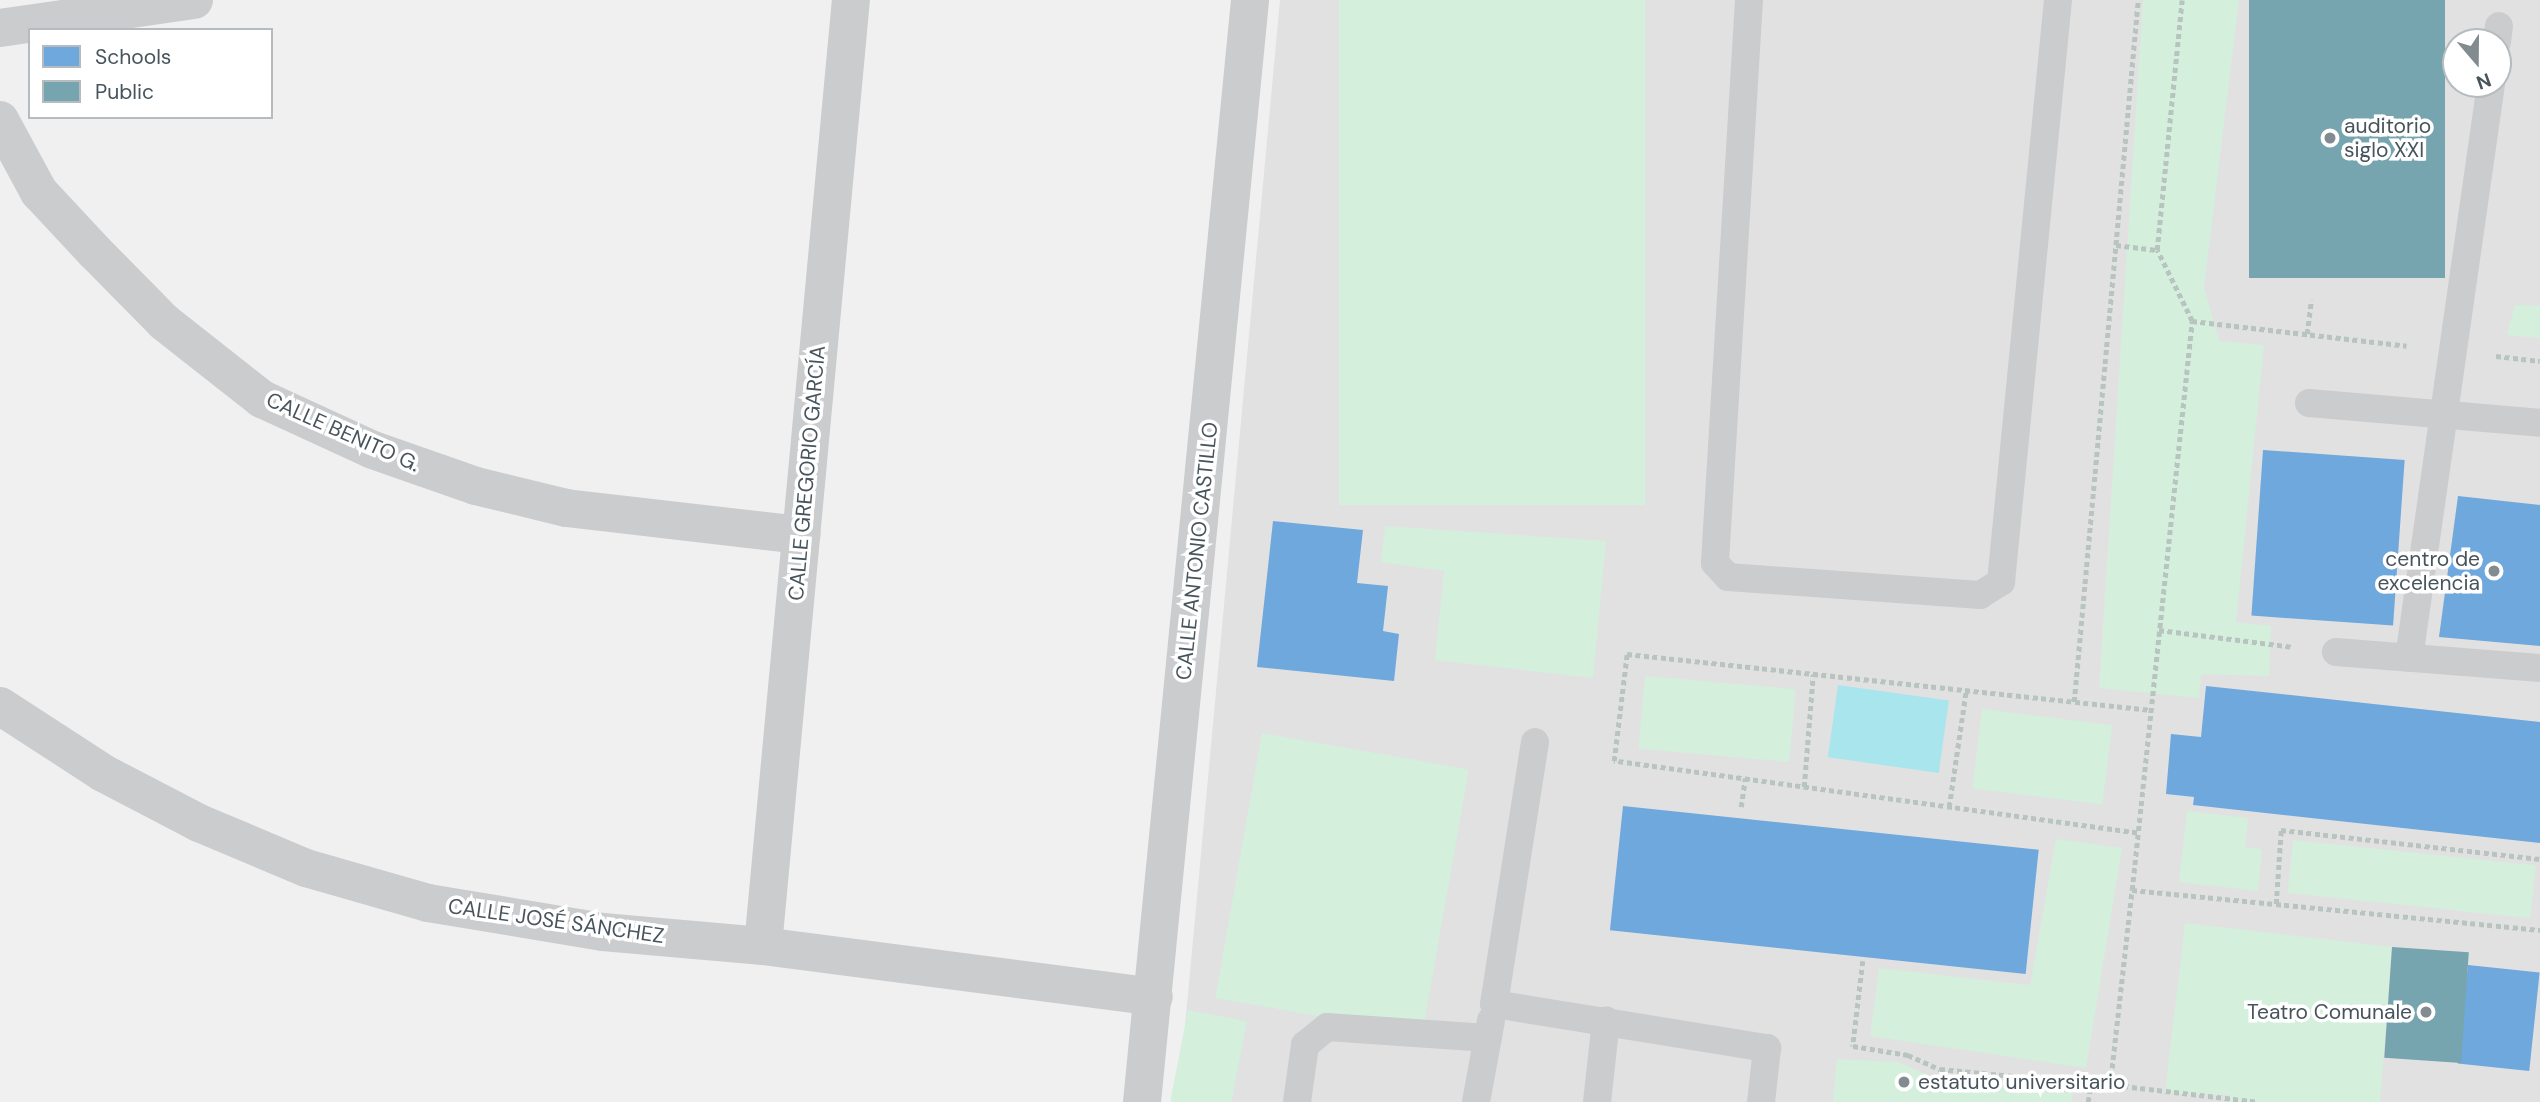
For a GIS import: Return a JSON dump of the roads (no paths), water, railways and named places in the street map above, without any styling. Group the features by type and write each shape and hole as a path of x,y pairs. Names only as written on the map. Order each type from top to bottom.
{"street":[{"path":"0,28 194,0"},
{"name":"CALLE GREGORIO GARCÍA","path":"764,946 851,0"},
{"name":"CALLE ANTONIO CASTILLO","path":"1142,1102 1250,0"},
{"name":"CALLE BENITO G.","path":"0,120 39,192 86,242 164,322 262,398 373,450 476,486 566,508 801,535"},
{"name":"CALLE JOSÉ SÁNCHEZ","path":"0,706 115,779 306,867 428,902 603,932 764,946 1154,997"}],"lane":[{"path":"1749,0 1715,563 1728,577 1980,595 2001,582 2058,0"},
{"path":"2409,658 2489,98"},
{"path":"2309,402 2444,412 2540,423"},
{"path":"2336,652 2540,668"},
{"path":"1476,1102 1535,742"},
{"path":"1494,1004 1767,1048 1761,1102"},
{"path":"1597,1102 1606,1020"},
{"path":"1297,1102 1305,1045 1327,1027 1488,1038"}],"water":[{"path":"1838,685 1949,701 1939,773 1828,757"}],"place":[{"name":"auditorio siglo XXI","path":"2330,138"},
{"name":"centro de excelencia","path":"2494,571"},
{"name":"Teatro Comunale","path":"2426,1012"},
{"name":"estatuto universitario","path":"1904,1082"}]}
